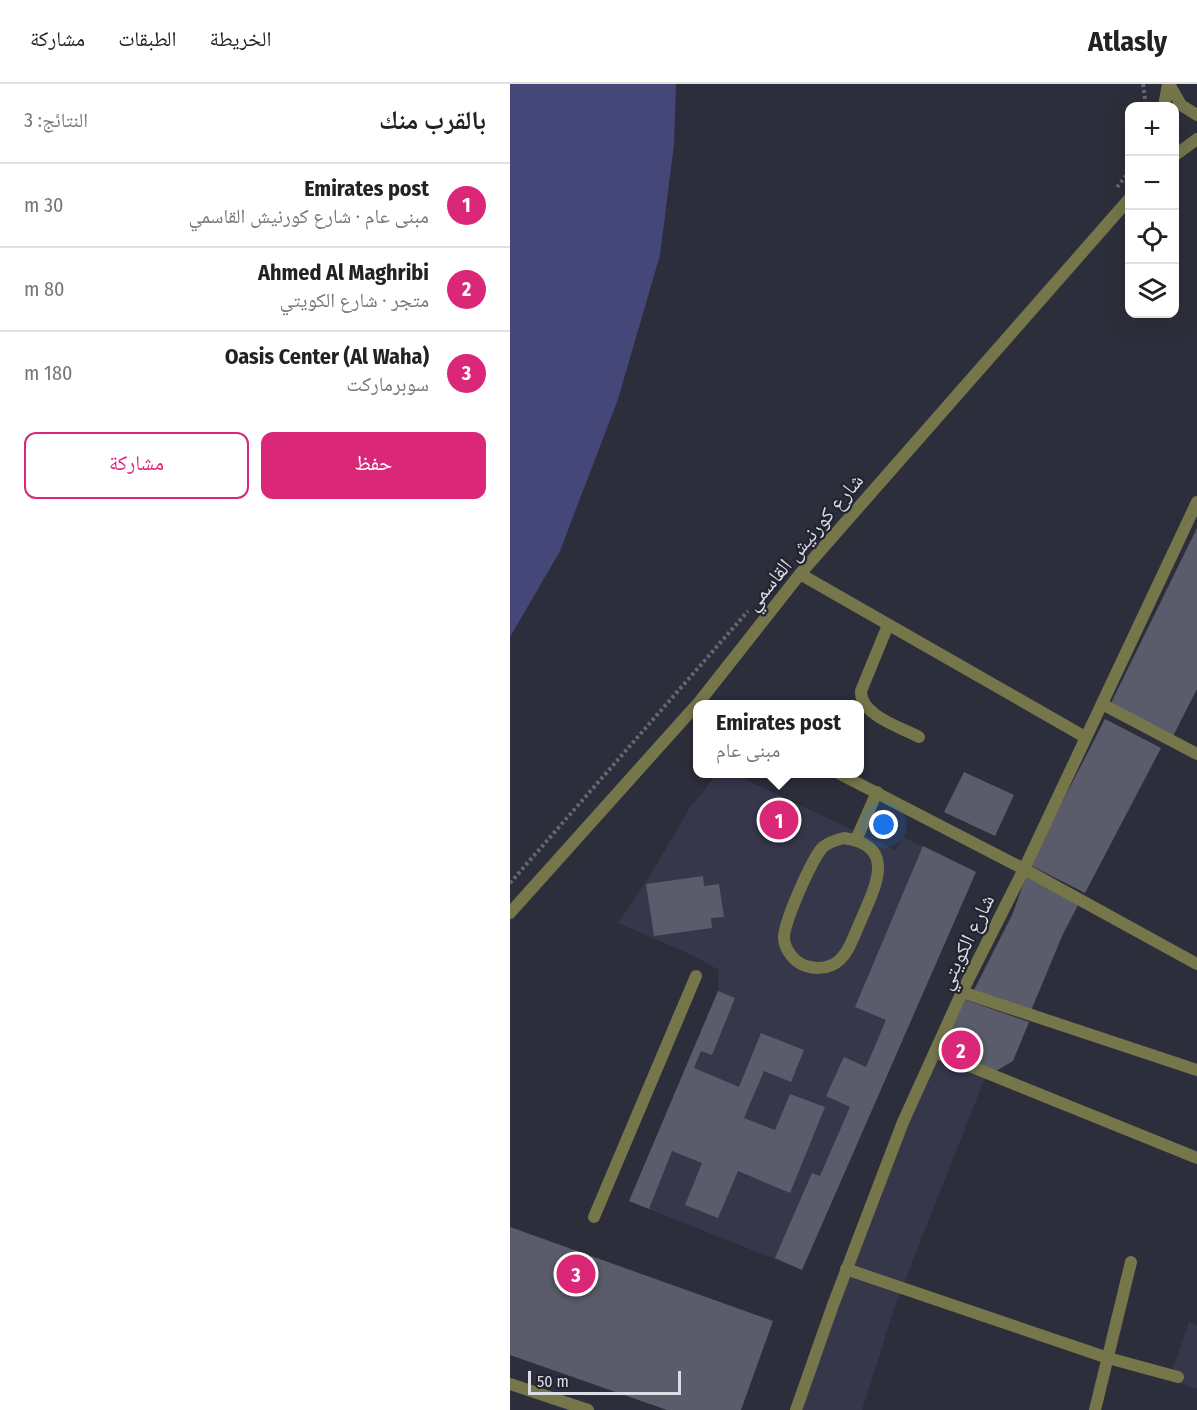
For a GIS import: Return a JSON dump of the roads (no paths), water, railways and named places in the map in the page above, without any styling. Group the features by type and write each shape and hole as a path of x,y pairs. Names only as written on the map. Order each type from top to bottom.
{"street":[{"path":"1165,102 1168,84"},
{"path":"1168,84 1181,105 1197,115"},
{"path":"1179,152 1197,139"},
{"name":"شارع كورنيش القاسمي","path":"705,700 800,574 1125,204"},
{"name":"شارع الكويتي","path":"796,1410 846,1269 903,1122 962,992 1024,869 1197,502"},
{"path":"800,574 1085,737"},
{"path":"862,700 861,691 888,625"},
{"path":"864,704 870,712 919,737"},
{"path":"1102,704 1197,754"},
{"name":"شارع كورنيش القاسمي","path":"510,913 693,714"},
{"path":"848,778 1024,869 1197,964"},
{"path":"856,840 877,792"},
{"path":"844,838 856,840 868,847 877,858 879,872 876,886 846,954 834,965 818,969 802,965 789,954 784,939 786,923 822,848 832,841 844,838"},
{"path":"594,1217 696,976"},
{"path":"962,992 1197,1070"},
{"path":"935,1052 1197,1158"},
{"path":"1095,1410 1131,1262"},
{"path":"846,1269 1108,1358 1178,1377"},
{"path":"510,1384 588,1410"}],"water":[{"path":"510,84 676,84 674,144 660,255 618,399 560,551 510,637"}],"place":[{"name":"Emirates post","path":"779,820"},
{"name":"Ahmed Al Maghribi","path":"961,1050"},
{"name":"Oasis Center (Al Waha)","path":"576,1274"}]}
